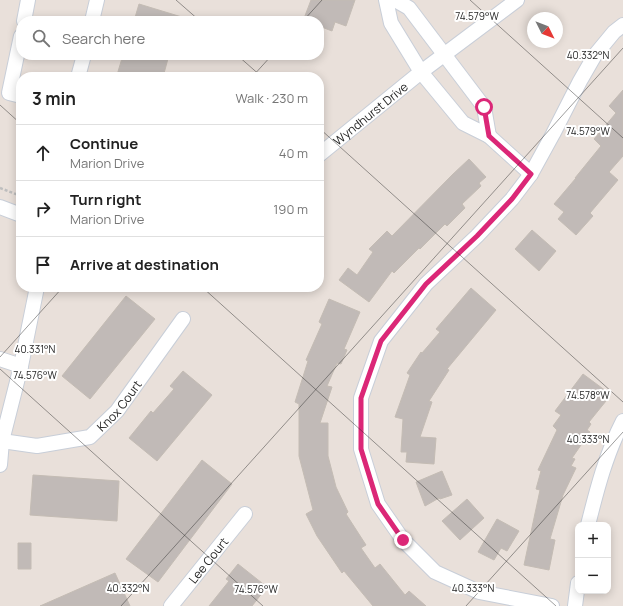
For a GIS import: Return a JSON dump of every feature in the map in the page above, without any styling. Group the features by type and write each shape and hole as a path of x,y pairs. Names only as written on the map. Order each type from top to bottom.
{"street":[{"path":"25,16 28,0"},
{"path":"93,16 97,0"},
{"path":"386,0 391,23 421,72 463,123 489,136 531,174"},
{"path":"395,0 409,8 484,107 489,136"},
{"name":"Wyndhurst Drive","path":"324,151 421,72 517,0"},
{"path":"552,606 479,592 435,572 403,540 378,504 361,449 361,398 381,341 426,284 477,236 512,199 531,174 595,55 614,32 623,25"},
{"path":"16,60 9,93 16,95"},
{"path":"79,72 83,60"},
{"path":"0,207 16,212"},
{"path":"0,465 2,441 21,366 36,292"},
{"name":"Knox Court","path":"2,441 37,446 90,437 117,410 183,319"},
{"path":"0,359 21,366"},
{"path":"589,522 602,471 611,446 623,421"},
{"name":"Lee Court","path":"171,606 245,514"},
{"path":"575,606 577,594"}],"path":[{"path":"0,188 16,194"}],"building":[{"path":"311,0 355,0 346,26 335,22 332,31 324,28 324,16 305,16"},
{"path":"139,4 178,16 135,16"},
{"path":"122,60 168,60 164,72 118,72"},
{"path":"623,90 623,156 609,172 618,180 590,213 593,216 576,235 558,219 564,212 554,204 601,146 594,139 616,113 609,106"},
{"path":"469,159 486,177 479,183 481,186 462,204 465,208 447,226 445,224 394,273 392,271 369,302 339,280 348,268 357,275 373,252 369,249 387,231 392,236"},
{"path":"532,230 556,251 539,271 515,249"},
{"path":"471,288 496,310 447,369 449,370 429,401 432,402 420,437 436,438 434,464 406,462 407,452 401,452 403,419 395,417 410,375 407,373 421,352 422,353 440,332 436,329"},
{"path":"126,296 155,319 90,399 62,376"},
{"path":"329,299 360,312 344,349 347,350 341,364 337,363 327,386 332,387 320,423 328,423 328,456 336,487 348,512 346,514 366,545 361,548 375,568 380,564 405,595 409,591 426,606 373,606 344,571 342,573 317,536 306,514 313,510 299,456 299,404 295,402 308,361 306,360 322,324 319,322"},
{"path":"183,371 212,395 157,461 129,438 151,411 153,413 174,389 170,386"},
{"path":"583,374 606,391 602,398 606,401 589,422 591,424 587,430 590,432 572,458 575,459 571,466 576,468 563,495 550,539 555,540 549,570 524,565 540,490 536,489 541,471 538,470 557,430 553,426 561,415 555,411"},
{"path":"202,460 232,484 158,582 126,559"},
{"path":"442,471 452,495 439,498 425,506 416,482"},
{"path":"33,475 119,481 117,521 30,515"},
{"path":"467,499 484,518 460,540 442,521"},
{"path":"497,519 519,531 507,551 501,548 494,560 478,552"},
{"path":"18,543 31,543 31,569 18,569"},
{"path":"238,564 267,587 252,606 209,606 229,581 226,579"},
{"path":"115,573 130,606 40,606"}],"route":[{"path":"403,540 378,504 361,449 361,398 381,341 426,284 477,236 512,199 531,174 489,136 484,107"}]}
